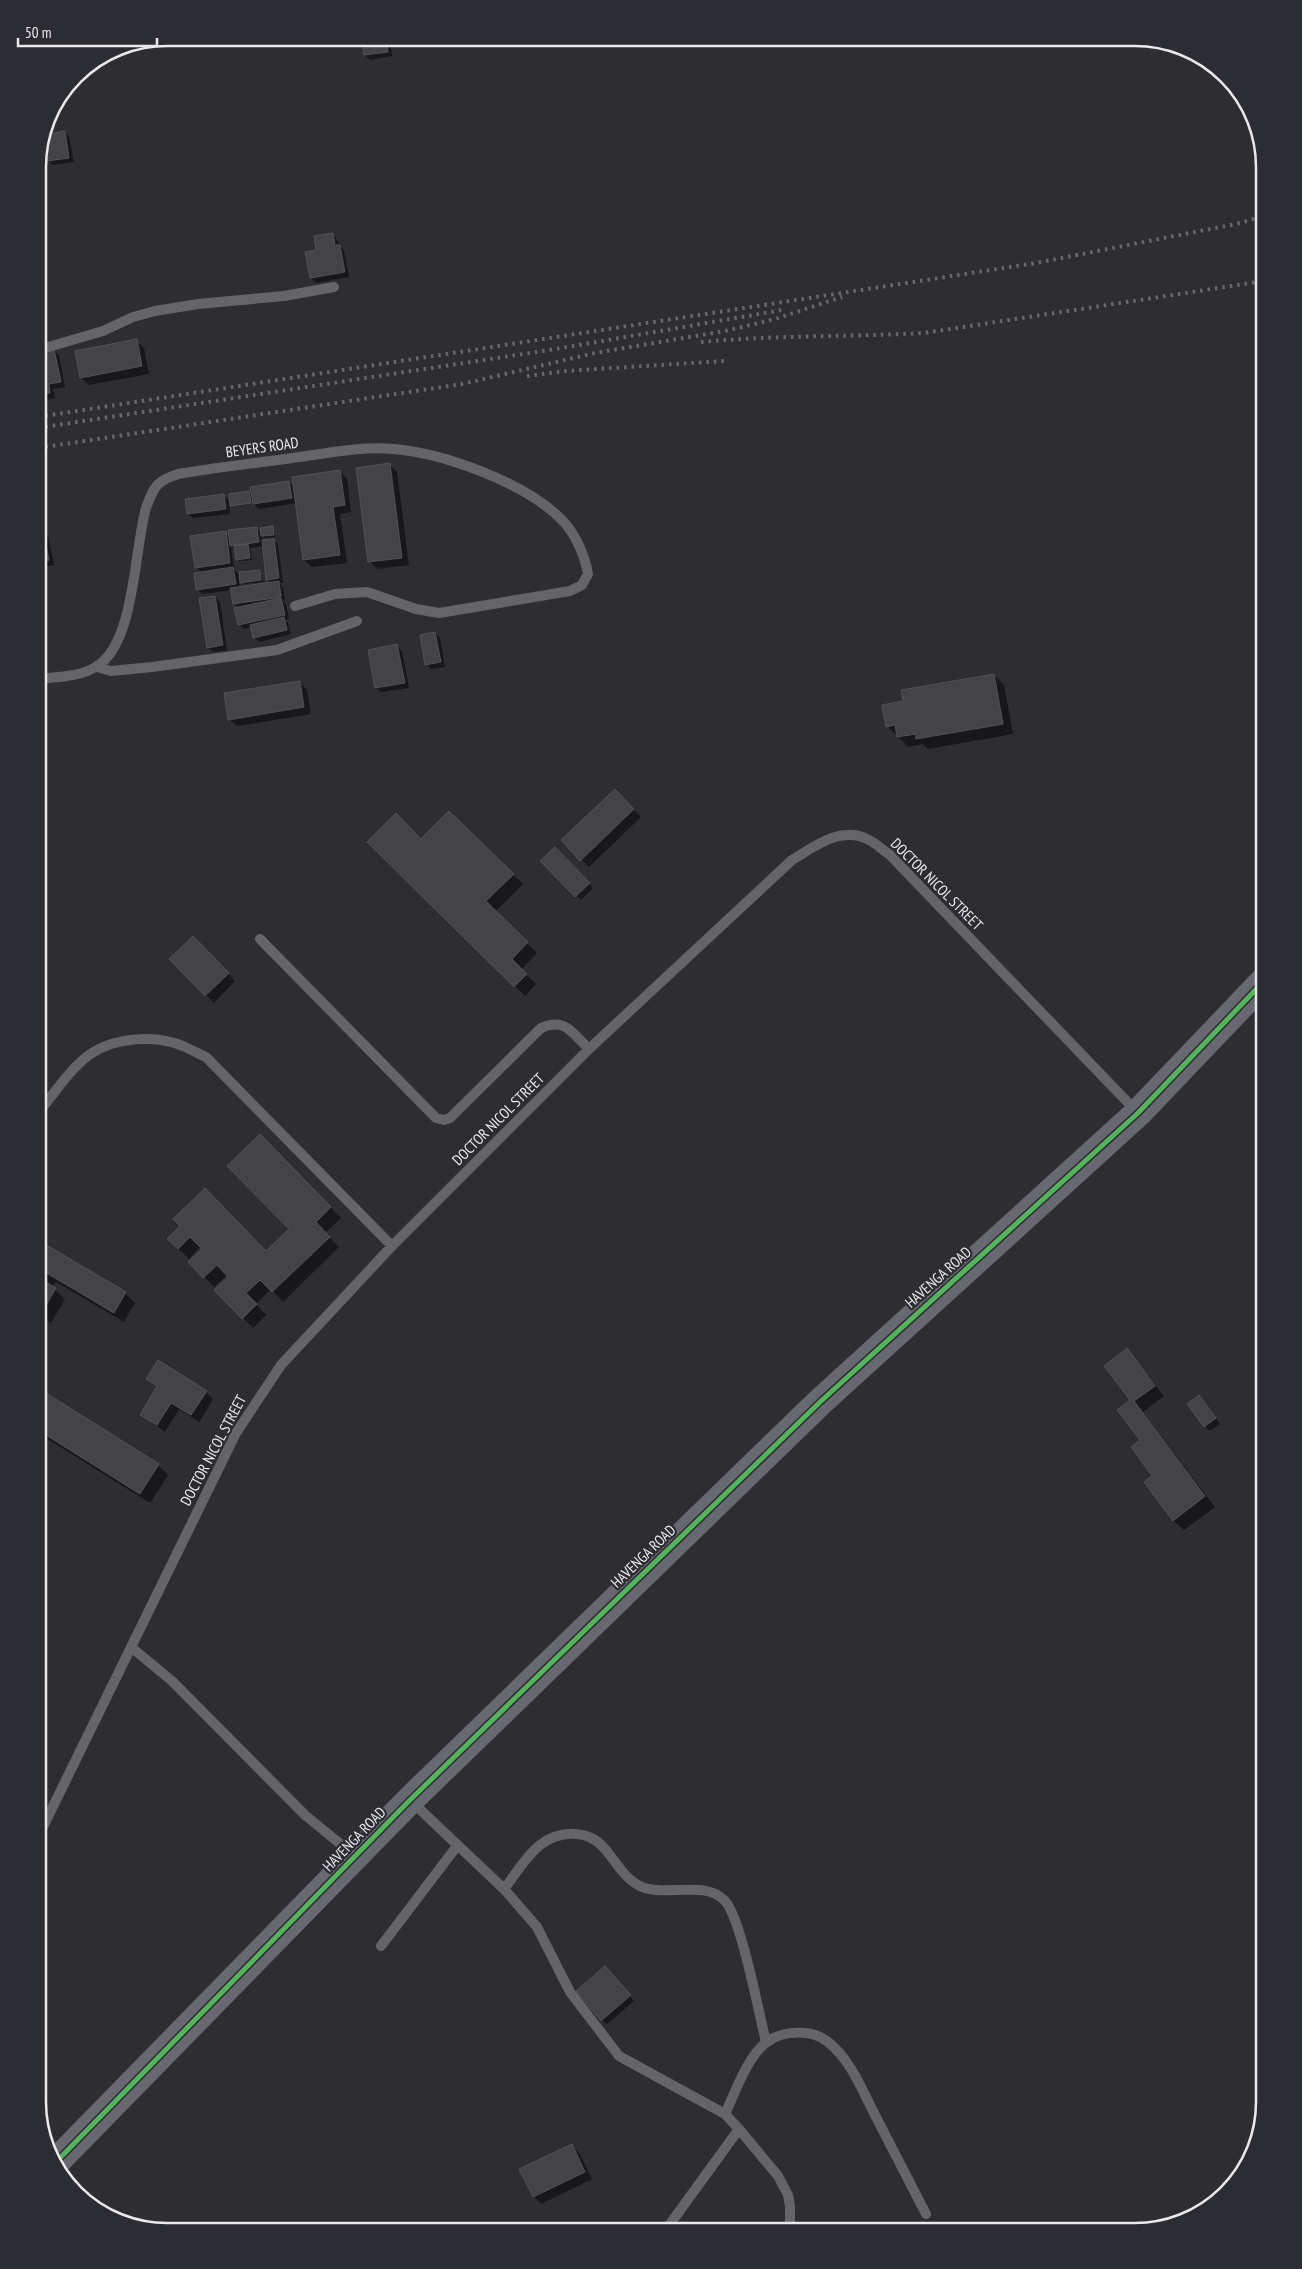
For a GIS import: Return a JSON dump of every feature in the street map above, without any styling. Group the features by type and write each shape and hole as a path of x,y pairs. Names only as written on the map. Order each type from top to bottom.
{"street":[{"name":"HAVENGA ROAD","path":"60,2157 410,1800 820,1402 1138,1113 1256,989"}],"lane":[{"path":"47,347 103,331 133,317 155,311 198,304 284,296 334,287"},
{"name":"BEYERS ROAD","path":"97,667 111,654 125,624 140,535 148,502 160,482 178,474 360,449 394,449 428,455 469,467 504,482 542,503 563,520 572,532 588,574 582,585 570,591 450,612 429,613 367,592 335,594 295,606"},
{"path":"47,678 84,672 97,667 111,671 277,650 357,622"},
{"name":"DOCTOR NICOL STREET","path":"46,1820 228,1449 256,1401 281,1364 392,1246 589,1049 792,860 826,841 842,835 856,836 869,840 889,854 1138,1113"},
{"path":"260,939 436,1118 444,1120 450,1118 541,1028 554,1022 564,1025 589,1049"},
{"path":"47,1103 81,1062 101,1048 118,1043 149,1039 184,1046 206,1058 392,1246"},
{"path":"131,1647 172,1681 305,1815 355,1856"},
{"path":"410,1800 456,1846 504,1889 537,1927 570,1992 619,2056 725,2114 739,2129 770,2164 785,2189 790,2206 790,2223"},
{"path":"504,1889 541,1844 577,1833 587,1835 596,1840 623,1873 637,1885 658,1891 695,1890 717,1894 725,1901 738,1927 766,2042"},
{"path":"381,1946 456,1846"},
{"path":"725,2114 751,2060 766,2042 788,2034 807,2034 827,2040 844,2057 926,2214"},
{"path":"671,2223 739,2129"}],"building":[{"path":"363,47 387,47 388,52 364,55"},
{"path":"65,131 69,158 47,161 51,134"},
{"path":"333,233 335,245 340,245 345,272 310,278 305,252 316,250 314,236"},
{"path":"137,339 142,366 80,378 75,351"},
{"path":"54,349 61,382 49,384 50,393 47,394 47,350"},
{"path":"390,463 402,558 368,562 356,468"},
{"path":"340,470 345,505 333,507 340,555 303,560 292,477"},
{"path":"289,481 292,498 253,504 250,487"},
{"path":"249,491 251,503 230,506 229,494"},
{"path":"224,494 226,509 187,514 185,499"},
{"path":"273,526 274,535 261,536 260,528"},
{"path":"257,527 259,542 230,546 228,530"},
{"path":"226,531 230,563 195,568 190,536"},
{"path":"274,539 279,578 266,580 262,540"},
{"path":"248,544 250,558 236,560 234,545"},
{"path":"233,567 236,584 196,590 194,573"},
{"path":"260,570 261,580 240,583 239,572"},
{"path":"279,581 281,597 233,604 230,588"},
{"path":"215,596 223,645 207,648 199,598"},
{"path":"281,598 285,615 238,625 234,608"},
{"path":"284,617 287,630 253,638 250,625"},
{"path":"435,632 441,662 425,665 420,635"},
{"path":"397,644 405,683 375,688 368,650"},
{"path":"994,674 1003,724 916,739 916,734 897,737 895,725 886,727 882,705 903,701 901,690"},
{"path":"300,681 304,707 228,720 224,693"},
{"path":"615,789 634,809 580,861 561,840"},
{"path":"449,811 514,874 486,901 528,942 512,959 527,974 514,987 367,842 396,813 421,839"},
{"path":"555,847 590,883 575,897 540,861"},
{"path":"193,936 229,973 205,996 169,959"},
{"path":"260,1134 331,1207 316,1222 330,1237 272,1292 260,1280 246,1293 257,1304 242,1319 214,1290 228,1277 217,1265 203,1278 188,1262 202,1249 190,1237 178,1249 167,1239 180,1226 173,1219 205,1188 266,1251 289,1229 227,1166"},
{"path":"46,1245 126,1292 114,1313 46,1273"},
{"path":"46,1282 56,1288 46,1305"},
{"path":"1127,1348 1155,1386 1134,1401 1205,1496 1173,1521 1144,1482 1152,1476 1131,1447 1140,1440 1117,1410 1130,1400 1104,1366"},
{"path":"158,1360 207,1391 191,1415 171,1403 157,1425 140,1415 157,1386 146,1379"},
{"path":"46,1393 159,1464 140,1494 46,1435"},
{"path":"1199,1395 1216,1418 1204,1427 1187,1404"},
{"path":"605,1966 631,1995 601,2021 576,1991"},
{"path":"572,2144 585,2172 533,2197 519,2169"}],"railway":[{"path":"47,416 1036,263 1236,224 1256,218"},
{"path":"701,342 757,338 924,333 1256,282"},
{"path":"47,447 462,384 595,353 725,331 775,319 842,297"},
{"path":"47,427 556,349 782,310"},
{"path":"527,376 566,371 724,361"}],"cycle path":[{"path":"60,2157 410,1800 820,1402 1138,1113 1256,989"}]}
